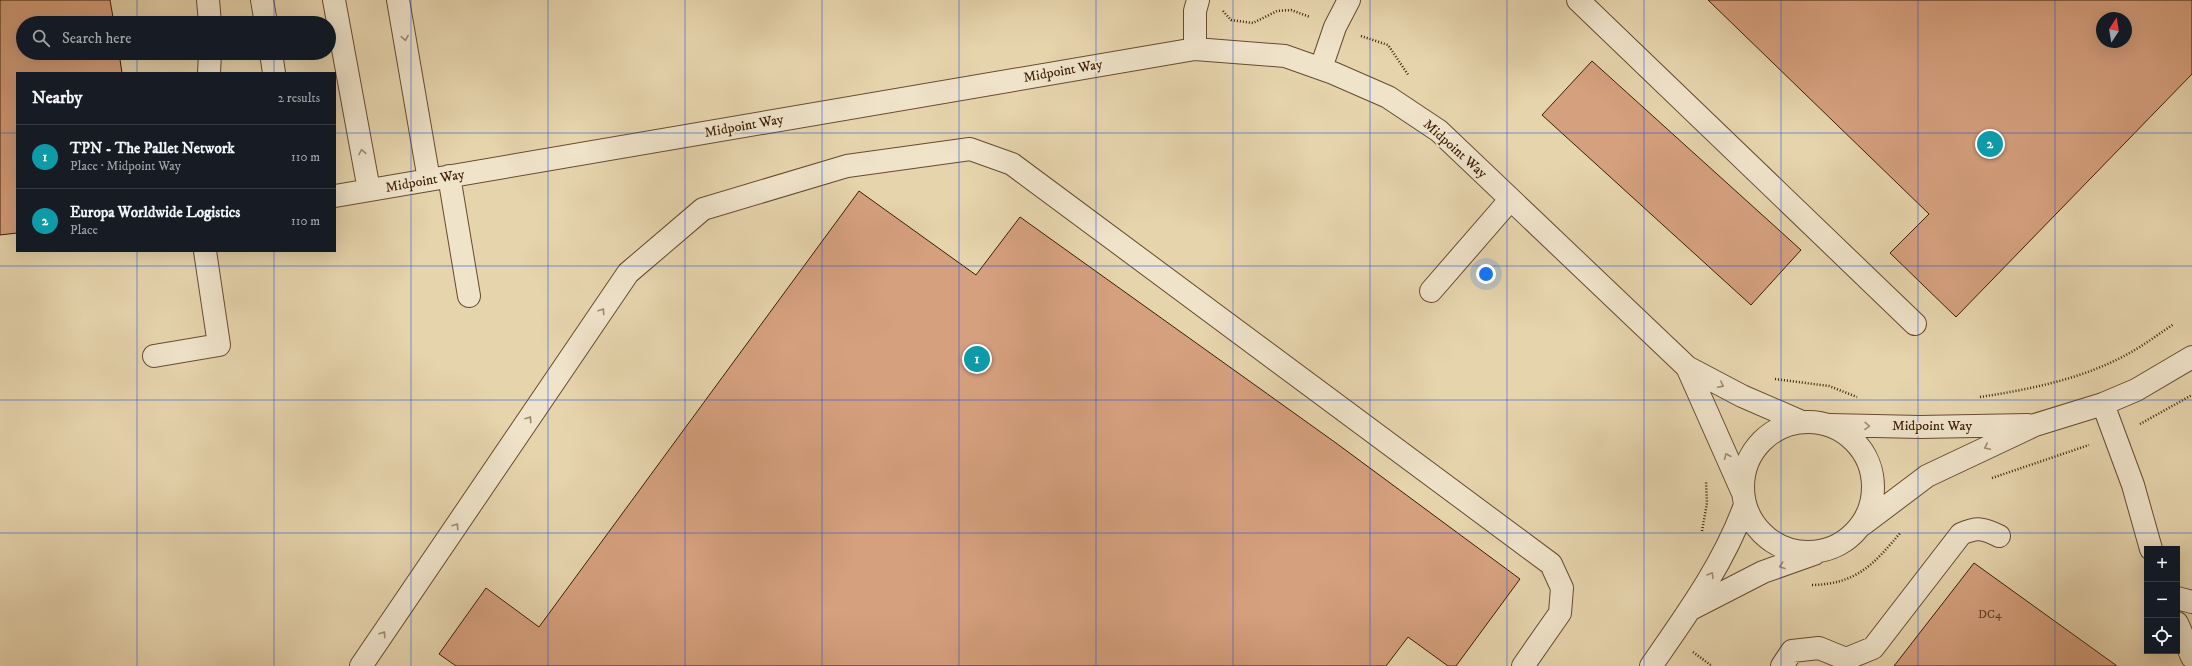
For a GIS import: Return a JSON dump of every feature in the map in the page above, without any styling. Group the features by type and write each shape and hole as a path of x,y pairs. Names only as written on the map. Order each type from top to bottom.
{"street":[{"path":"208,0 209,16"},
{"path":"262,0 265,16"},
{"path":"334,0 369,190"},
{"path":"398,0 439,178 469,296"},
{"path":"1320,68 1335,27 1349,0"},
{"path":"1578,0 1915,324"},
{"path":"1195,49 1197,3"},
{"name":"Midpoint Way","path":"336,196 1195,49 1285,56 1320,68 1388,96 1439,131 1687,367 1742,396 1802,422"},
{"path":"209,72 210,60"},
{"path":"271,60 274,72"},
{"path":"361,666 628,273 697,214 703,209 847,166 970,149 1012,164 1551,564 1562,588 1560,613 1524,666"},
{"path":"1431,291 1510,200"},
{"path":"154,356 219,345 205,252"},
{"name":"Midpoint Way","path":"1861,526 1927,476 2035,425 2103,404 2136,390 2192,357"},
{"name":"Midpoint Way","path":"1687,367 1744,499"},
{"path":"2103,404 2133,485 2149,546"},
{"path":"1651,666 1691,609 1733,537 1744,499 1745,469 1757,447 1777,430 1802,422 1828,425 1850,437 1870,465 1872,474 1872,502 1861,526 1842,543 1763,572 1691,609"},
{"name":"Midpoint Way","path":"1828,425 1920,427 2035,425"},
{"path":"1744,499 1751,519 1774,543 1804,553 1818,552"},
{"path":"1782,666 1792,652 1820,648 1846,659 1873,648 1961,534 1974,528 1987,530 1999,536"},
{"path":"2180,599 2192,602"},
{"path":"2180,630 2192,657"}],"path":[{"path":"1197,3 1219,6 1231,20 1253,23 1277,11 1291,10 1388,45 1407,74 1414,79"},
{"path":"1973,398 2057,382 2096,368 2132,351 2174,324"},
{"path":"1768,377 1829,386 1862,399"},
{"path":"1984,481 2116,436 2192,395"},
{"path":"1804,586 1827,585 1850,578 1868,569 1904,529"},
{"path":"1690,660 1699,647"}],"building":[{"path":"0,0 110,0 113,16 16,16 16,60 120,60 122,72 16,72 16,233 0,235"},
{"path":"1708,0 2192,0 2192,74 1956,317 1890,253 1929,214"},
{"path":"1592,61 1801,250 1751,305 1542,115"},
{"path":"859,191 976,275 1020,217 1336,443 1520,579 1456,666 1448,666 1408,637 1386,666 456,666 439,654 486,588 539,627"},
{"path":"1974,563 2117,666 1894,666"}],"place":[{"name":"Europa Worldwide Logistics","path":"1990,144"},
{"name":"TPN - The Pallet Network","path":"977,359"}]}
